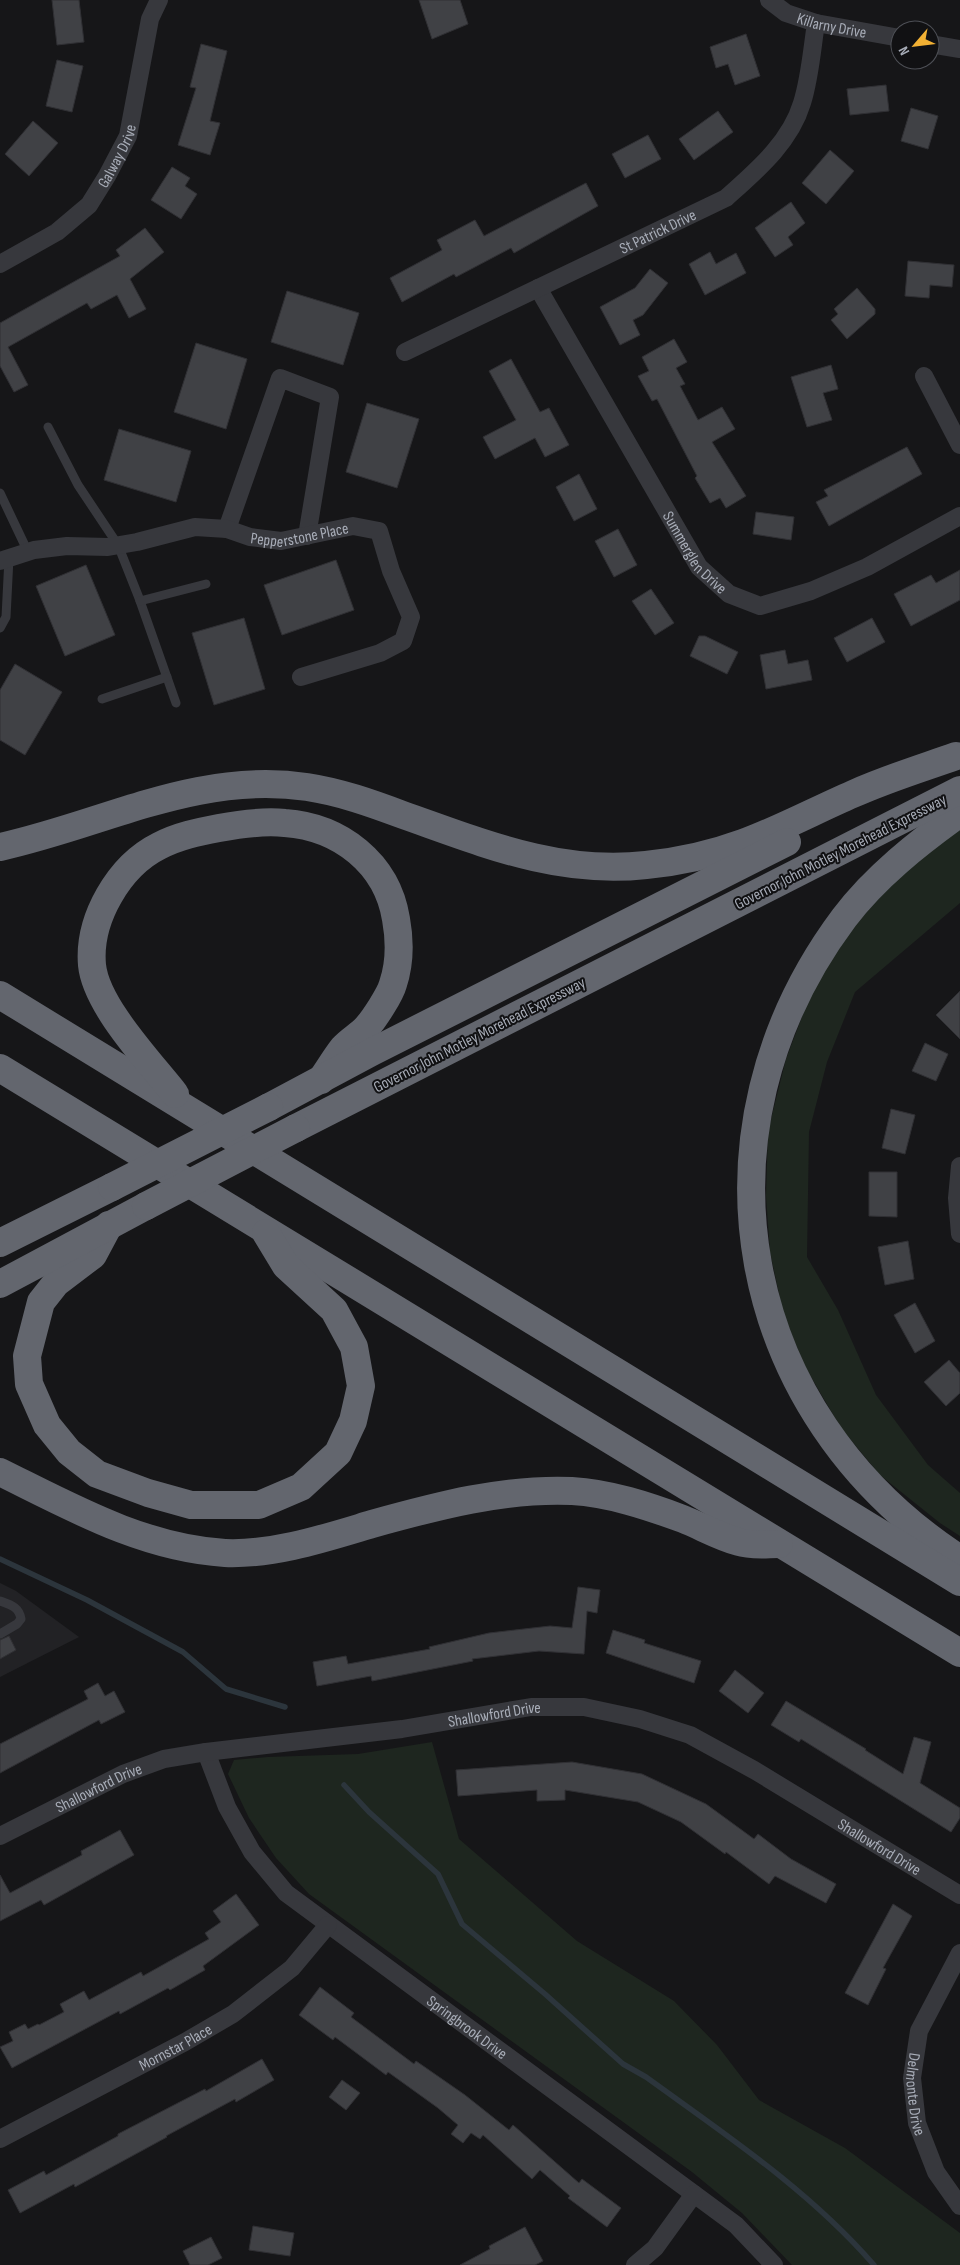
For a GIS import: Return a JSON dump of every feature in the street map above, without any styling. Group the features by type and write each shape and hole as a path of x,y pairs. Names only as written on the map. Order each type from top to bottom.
{"highway":[{"path":"0,847 30,840 188,791 226,786 266,784 306,787 348,795 492,847 538,860 571,866 646,866 741,844 854,793 958,755"},
{"name":"Governor John Motley Morehead Expressway","path":"0,1242 112,1187 372,1052 958,755"},
{"name":"Governor John Motley Morehead Expressway","path":"0,1284 296,1128 960,790"},
{"path":"960,813 898,861 845,917 803,984 784,1023 762,1096 754,1136 751,1216 756,1258 774,1328 790,1369 809,1403 834,1443 884,1499 916,1527 960,1559"},
{"path":"185,1108 119,1025 102,995 92,966 93,938 101,911 129,868 158,846 192,833 237,825 284,822 321,830 348,843 372,864 393,903 400,945 393,986 367,1027 344,1046 321,1080"},
{"path":"0,995 960,1582"},
{"path":"0,1068 960,1653"},
{"path":"109,1225 93,1255 56,1283 42,1302 27,1356 30,1384 47,1425 69,1452 97,1474 190,1505 210,1506 259,1505 301,1487 338,1453 353,1420 361,1386 354,1347 334,1310 286,1266 264,1229"},
{"path":"0,1472 89,1516 149,1540 226,1553 277,1549 476,1498 530,1492 574,1491 627,1500 682,1518 740,1543 782,1544"}],"street":[{"name":"Galway Drive","path":"0,264 57,232 89,205 107,176 128,136 150,19 159,0"},
{"name":"Killarny Drive","path":"769,0 786,14 816,23 890,36"},
{"name":"St Patrick Drive","path":"405,352 726,198 766,162 787,134 802,104 816,23"},
{"path":"940,46 960,49"},
{"name":"Summerglen Drive","path":"538,288 699,567 729,594 760,606 811,590 867,567 960,516"},
{"path":"924,376 960,445"},
{"path":"227,529 280,378 330,397 307,536"},
{"name":"Pepperstone Place","path":"4,560 28,552 67,546 118,545 165,536 195,526 227,529 250,537 281,542 353,526 379,531 391,571 411,617 403,641 380,653 300,677"},
{"path":"960,1166 956,1198 960,1234"},
{"name":"Shallowford Drive","path":"0,1836 123,1774 164,1759 206,1752 402,1728 531,1707 584,1707 640,1719 690,1735 754,1770 960,1895"},
{"name":"Springbrook Drive","path":"206,1752 227,1807 252,1852 286,1893 736,2225 774,2265"},
{"name":"Mornstar Place","path":"0,2139 185,2042 233,2014 292,1968 328,1925"},
{"name":"Delmonte Drive","path":"960,1953 919,2031 912,2078 917,2123 936,2172 960,2206"},
{"path":"634,2265 655,2248 694,2194"}],"lane":[{"path":"48,427 78,485 118,545 176,703"},
{"path":"0,493 28,552"},
{"path":"0,628 6,617 4,560"},
{"path":"140,601 206,584"},
{"path":"102,699 167,677"},
{"path":"0,1601 15,1607 20,1612 22,1619 0,1634"}],"shaded area":[{"path":"960,825 960,903 855,992 827,1062 809,1132 807,1257 838,1310 876,1395 928,1465 960,1493 960,1536 940,1523 880,1475 841,1428 804,1365 783,1312 770,1252 766,1196 768,1131 786,1059 813,988 842,941 895,879"},
{"path":"0,1583 16,1591 79,1637 0,1677"},
{"path":"432,1742 459,1839 577,1941 674,2001 717,2045 759,2100 845,2148 960,2233 960,2265 792,2265 742,2213 692,2172 309,1894 276,1858 249,1818 228,1774 234,1760 358,1754"}],"building":[{"path":"52,0 79,0 84,42 57,45"},
{"path":"419,0 460,0 468,24 432,39"},
{"path":"746,34 760,76 735,85 728,64 716,68 710,47"},
{"path":"201,44 227,51 210,121 220,123 210,155 178,145 196,88 190,87"},
{"path":"57,60 83,66 72,112 46,106"},
{"path":"886,85 889,111 850,115 847,89"},
{"path":"911,108 938,116 928,149 901,141"},
{"path":"718,111 733,132 694,160 679,139"},
{"path":"33,121 58,143 29,176 5,154"},
{"path":"648,135 661,159 625,178 612,154"},
{"path":"830,150 854,171 826,204 802,183"},
{"path":"172,167 190,178 185,186 197,194 181,219 151,200"},
{"path":"586,183 598,206 514,253 511,248 456,277 454,274 402,302 390,278 442,250 437,240 475,220 484,236"},
{"path":"791,202 805,223 788,237 793,245 775,257 755,228"},
{"path":"145,228 164,252 130,279 146,309 129,318 117,295 91,309 87,303 8,347 28,385 14,392 0,366 0,323 120,256 116,250"},
{"path":"710,252 716,264 736,253 746,273 705,295 689,264"},
{"path":"908,261 954,265 952,287 930,285 929,298 905,296"},
{"path":"650,269 668,283 643,315 633,320 640,335 620,345 600,307 635,288"},
{"path":"857,288 875,309 875,314 847,339 831,320 838,314 834,309"},
{"path":"287,291 359,313 343,365 271,342"},
{"path":"674,339 687,362 676,368 685,384 680,386 698,420 722,407 735,429 712,442 746,496 726,508 720,498 710,503 695,478 697,476 657,399 652,401 638,376 649,371 642,357"},
{"path":"196,343 247,359 226,429 174,412"},
{"path":"511,359 540,412 549,408 569,445 545,457 535,438 495,459 483,437 516,420 489,371"},
{"path":"831,365 838,389 823,393 832,420 807,427 791,377"},
{"path":"367,403 419,419 397,488 346,472"},
{"path":"119,429 191,451 176,502 104,480"},
{"path":"907,447 922,474 829,526 816,502 828,496 824,490"},
{"path":"579,474 597,509 574,521 556,487"},
{"path":"756,512 794,517 791,540 753,534"},
{"path":"618,529 637,565 614,577 595,541"},
{"path":"336,560 354,610 282,635 264,585"},
{"path":"86,565 115,635 65,656 36,586"},
{"path":"960,570 960,600 911,626 894,594 931,575 936,583"},
{"path":"651,589 674,623 655,635 632,601"},
{"path":"244,618 265,689 214,705 192,633"},
{"path":"872,618 885,642 847,662 834,638"},
{"path":"699,636 705,636 738,652 727,674 690,656"},
{"path":"785,650 788,664 808,660 812,680 766,689 760,655"},
{"path":"15,664 62,692 25,755 0,740 0,690"},
{"path":"960,991 960,1039 936,1015"},
{"path":"925,1043 948,1054 936,1081 912,1071"},
{"path":"891,1109 915,1115 905,1154 882,1148"},
{"path":"869,1172 897,1172 897,1217 869,1216"},
{"path":"908,1241 914,1279 885,1285 878,1247"},
{"path":"915,1303 935,1341 915,1353 894,1315"},
{"path":"949,1360 960,1373 960,1393 946,1406 924,1382"},
{"path":"578,1587 600,1590 597,1613 587,1611 584,1654 539,1651 472,1659 473,1661 372,1681 371,1676 317,1686 313,1662 346,1656 348,1664 430,1649 429,1647 489,1633 550,1626 572,1628"},
{"path":"613,1630 645,1640 644,1643 701,1661 694,1683 606,1653"},
{"path":"9,1636 16,1650 0,1659 0,1640"},
{"path":"735,1670 764,1693 748,1713 719,1691"},
{"path":"98,1683 105,1696 114,1691 125,1712 101,1724 99,1720 0,1773 0,1744 88,1699 84,1691"},
{"path":"786,1701 866,1749 903,1774 914,1737 931,1742 920,1783 960,1808 960,1818 951,1832 801,1739 799,1742 771,1725"},
{"path":"572,1762 642,1774 706,1804 754,1839 758,1834 791,1859 836,1884 826,1903 775,1876 769,1884 681,1822 638,1802 565,1790 565,1800 537,1801 537,1790 458,1796 456,1770"},
{"path":"120,1830 134,1855 44,1905 41,1900 0,1921 0,1875 10,1893 82,1855 81,1851"},
{"path":"236,1894 259,1925 203,1966 205,1970 170,1990 168,1988 120,2014 119,2011 12,2068 0,2047 13,2041 9,2032 25,2024 28,2029 39,2025 64,2012 60,2004 84,1991 89,2000 141,1972 143,1976 209,1939 205,1933 221,1922 213,1911"},
{"path":"893,1904 912,1916 883,1968 886,1969 868,2005 845,1993"},
{"path":"320,1987 354,2013 351,2017 414,2064 416,2061 465,2095 509,2130 513,2125 579,2183 582,2179 621,2208 607,2227 568,2198 570,2196 540,2170 532,2179 483,2135 480,2139 471,2133 463,2143 451,2134 458,2125 438,2108 388,2072 386,2075 335,2037 333,2040 299,2015"},
{"path":"262,2059 274,2080 236,2102 235,2099 166,2136 75,2187 74,2184 20,2213 8,2190 44,2171 46,2175 118,2136 118,2134 205,2089 206,2091"},
{"path":"342,2080 360,2093 346,2110 329,2097"},
{"path":"253,2226 294,2233 290,2256 249,2250"},
{"path":"525,2227 543,2261 535,2265 460,2265 490,2249 489,2246"},
{"path":"211,2237 222,2258 208,2265 190,2265 183,2251"}],"waterway":[{"path":"0,1559 87,1600 183,1652 226,1689 285,1707"},
{"path":"344,1785 369,1812 438,1874 462,1924 545,1994 623,2064 646,2077 706,2120 794,2188 822,2212 874,2265"}]}
